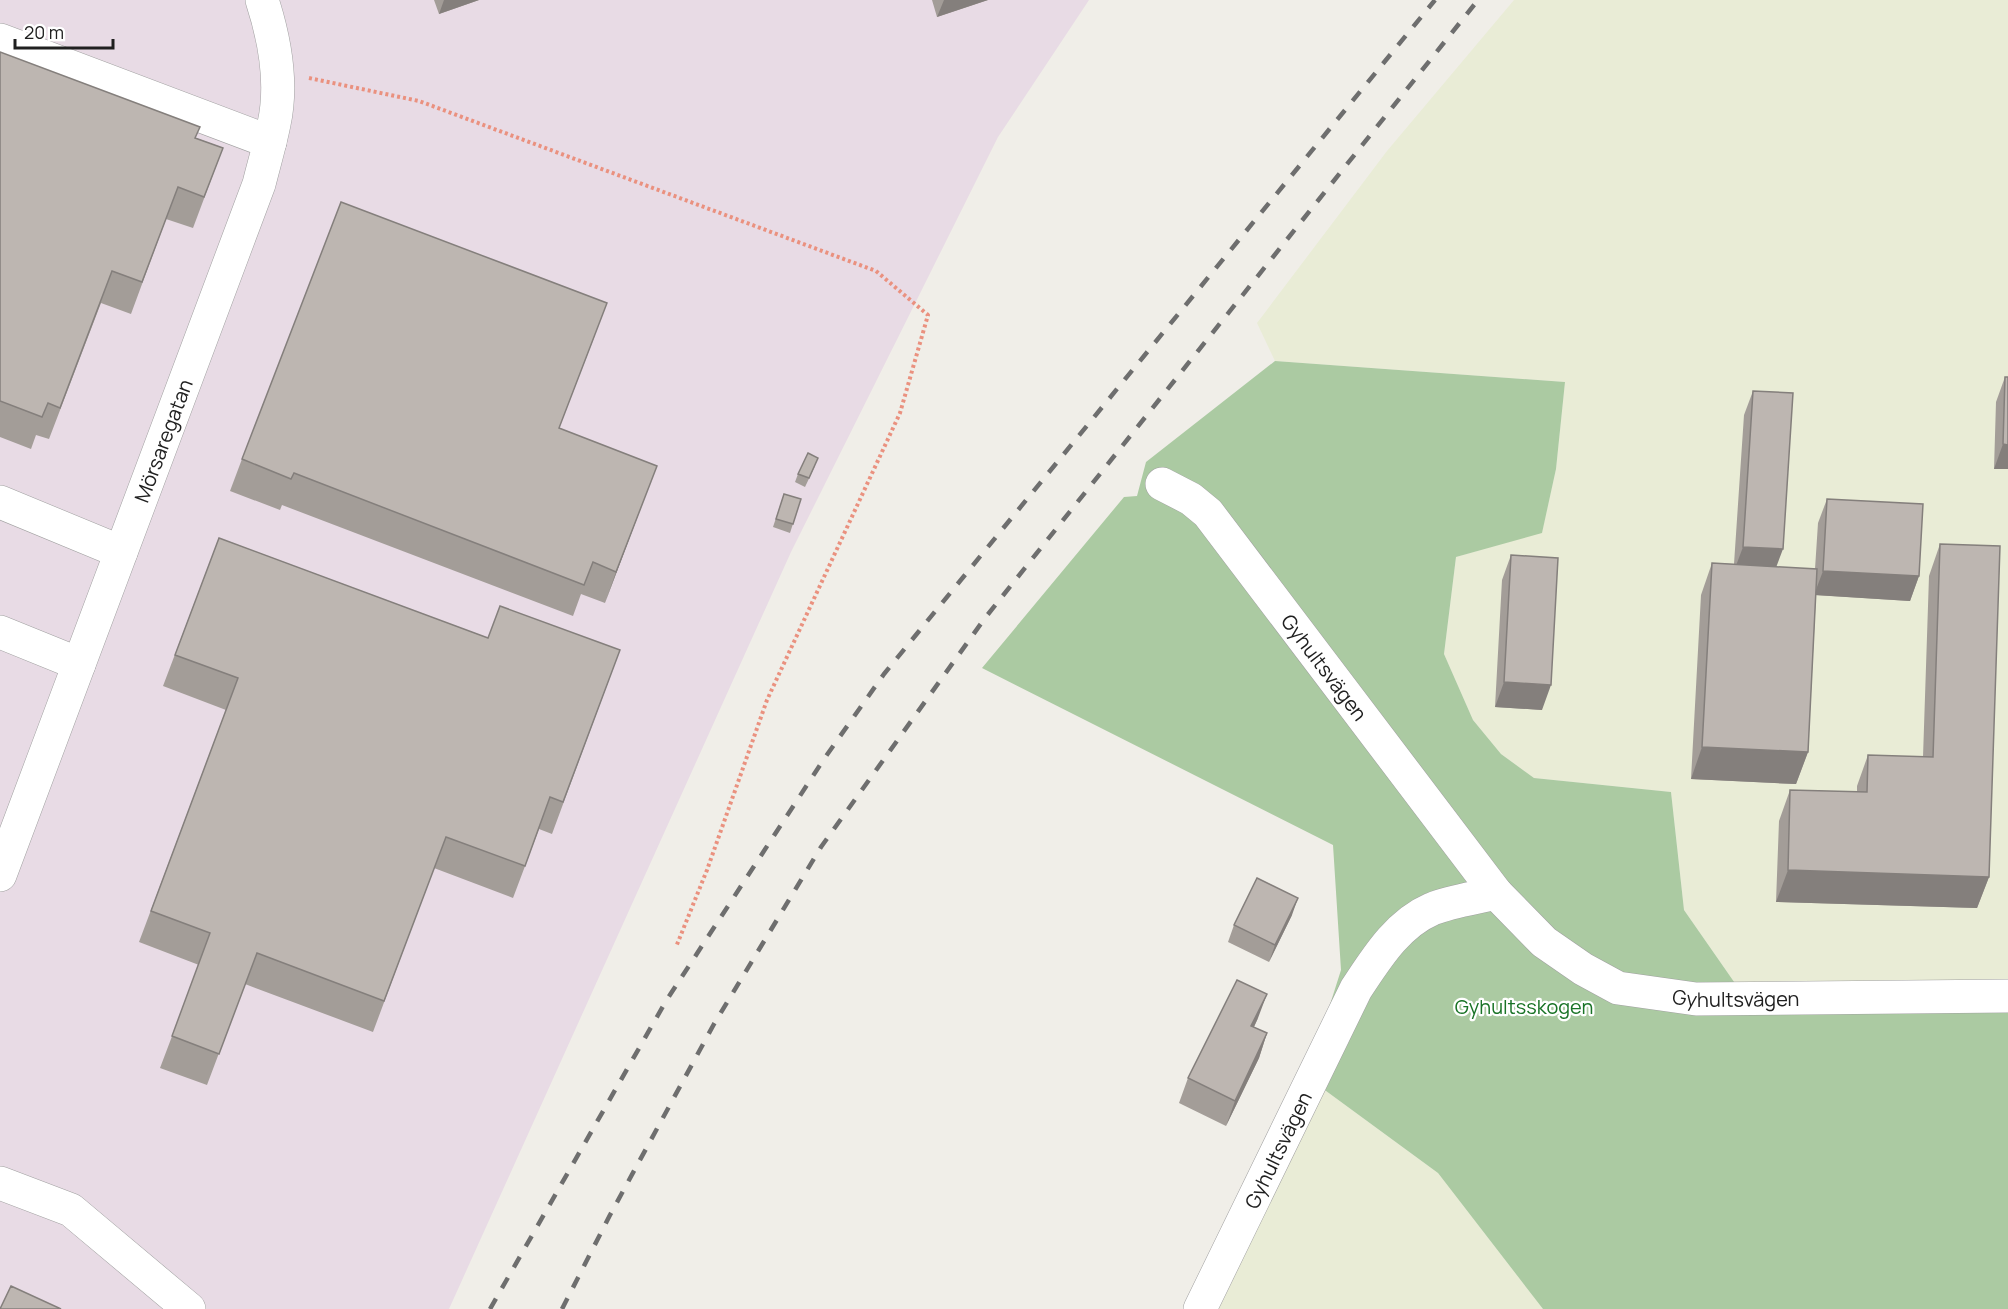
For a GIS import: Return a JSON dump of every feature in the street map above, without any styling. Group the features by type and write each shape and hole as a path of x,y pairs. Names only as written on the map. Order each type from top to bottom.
{"street":[{"name":"Mörsaregatan","path":"0,875 7,835 79,664 259,184 275,122 278,72 271,27 261,0"},
{"path":"0,40 270,142"},
{"name":"Gyhultsvägen","path":"1162,484 1191,499 1208,513 1496,893 1544,942 1583,969 1618,988 1696,999 2008,996"},
{"path":"0,502 121,552"},
{"path":"0,632 79,664"},
{"name":"Gyhultsvägen","path":"1200,1309 1356,989 1381,952 1407,924 1433,909 1496,893"},
{"path":"0,1183 71,1210 189,1309"}],"path":[{"path":"278,72 419,101 876,271 928,315 900,413 767,700 707,870 676,947"}],"shaded area":[{"path":"0,0 1089,0 998,137 791,552 449,1309 0,1309"}],"green space":[{"path":"1514,0 2008,0 2008,991 1739,989 1684,910 1671,792 1534,778 1501,754 1473,720 1444,654 1456,557 1542,532 1556,469 1565,382 1275,361 1257,323 1387,151"},
{"name":"Gyhultsskogen","path":"1275,361 1565,382 1556,469 1542,533 1456,557 1444,654 1473,720 1501,754 1534,778 1671,792 1684,910 1739,989 2008,991 2008,1309 1543,1309 1438,1173 1307,1077 1341,970 1333,845 982,668 1124,497 1137,496 1146,462"},
{"path":"1307,1077 1438,1173 1543,1309 1204,1309"}],"building":[{"path":"0,52 200,127 195,138 223,148 204,197 178,187 142,282 112,271 60,408 48,403 42,417 0,401"},
{"path":"341,202 607,303 559,428 657,466 616,572 593,562 584,585 294,473 291,479 242,459"},
{"path":"2005,377 2008,377 2008,445 2003,444"},
{"path":"1753,391 1793,393 1783,549 1743,547"},
{"path":"808,453 818,458 809,478 798,474"},
{"path":"784,494 801,499 793,524 776,519"},
{"path":"1827,499 1923,504 1919,576 1823,571"},
{"path":"219,538 488,638 500,606 620,650 563,802 550,797 525,866 446,837 384,1001 257,953 219,1054 172,1036 210,933 151,911 238,678 175,655"},
{"path":"1940,544 2000,546 1989,877 1788,870 1790,790 1867,792 1868,755 1933,757"},
{"path":"1511,555 1558,558 1551,685 1504,682"},
{"path":"1712,563 1817,569 1808,752 1702,747"},
{"path":"1257,878 1298,898 1275,945 1234,925"},
{"path":"1237,980 1267,994 1251,1026 1267,1033 1235,1101 1188,1078"},
{"path":"11,1286 61,1309 0,1309"}],"railway":[{"path":"490,1309 666,1001 824,759 884,674 1435,0"},
{"path":"562,1309 610,1215 714,1024 821,847 985,618 1478,0"}]}
